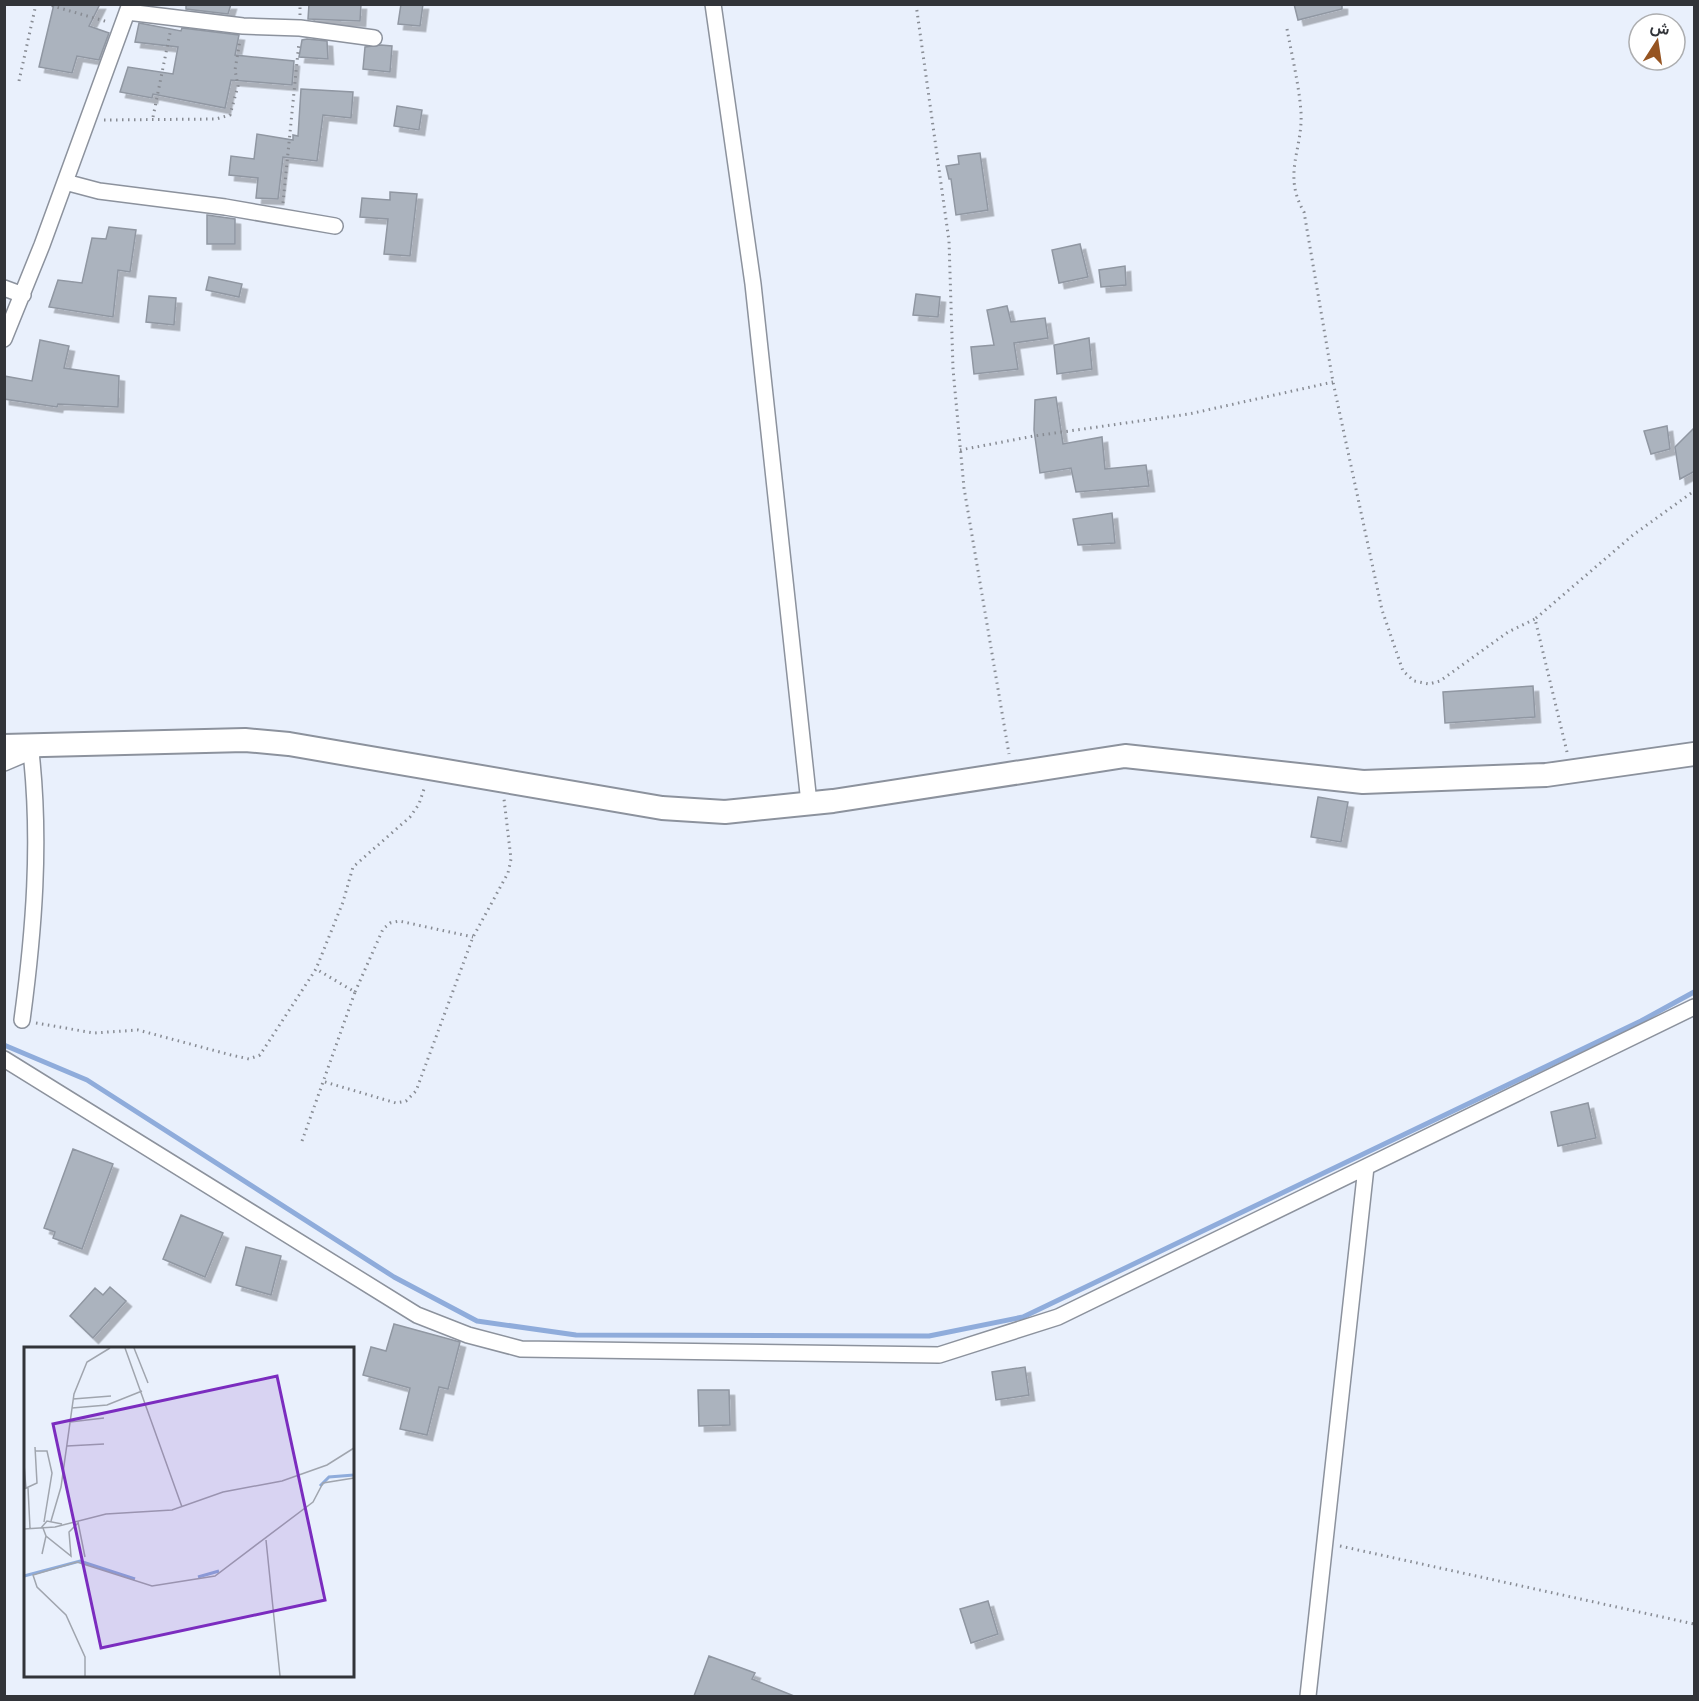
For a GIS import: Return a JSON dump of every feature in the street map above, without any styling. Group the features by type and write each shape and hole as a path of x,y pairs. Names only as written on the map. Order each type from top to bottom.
{"street":[{"path":"713,4 753,284 809,803"},
{"path":"4,339 23,295 128,8 173,18 243,26 300,28 374,38"},
{"path":"65,182 99,191 335,226"},
{"path":"4,288 23,295"},
{"path":"4,746 39,748 245,740 289,744 662,808 725,812 809,803 1125,756 1363,782 1572,771 1695,754"},
{"path":"4,763 39,748"},
{"path":"22,1020 32,939 39,748"},
{"path":"4,1059 417,1315 468,1335 520,1349 939,1355 1058,1317 1695,1007"},
{"path":"1308,1696 1323,1542 1366,1167"}],"path":[{"path":"19,81 36,4"},
{"path":"46,4 109,22 121,28"},
{"path":"916,4 949,242 953,369 966,499 1012,774"},
{"path":"153,118 173,18"},
{"path":"87,122 153,118 216,118 230,115 238,86 235,70 243,26"},
{"path":"282,217 298,75 300,28"},
{"path":"1287,29 1301,114 1292,177 1299,203 1304,212 1333,382 1382,610 1403,671 1414,681 1429,684 1440,681 1508,632 1535,619 1633,535 1695,491"},
{"path":"960,450 1034,436 1189,414 1333,382"},
{"path":"1535,619 1572,771"},
{"path":"22,1020 94,1033 138,1030 249,1059 260,1055 316,969 343,902 353,867 410,818 418,804 430,770"},
{"path":"325,1082 396,1103 406,1101 416,1091 473,938 508,873 511,859 502,782"},
{"path":"302,1141 325,1082 355,992 383,929 390,923 399,921 473,938"},
{"path":"316,969 355,992"},
{"path":"1323,1542 1695,1624"}],"building":[{"path":"54,4 100,4 89,26 109,33 99,60 77,56 72,73 39,67"},
{"path":"186,4 231,4 228,14 186,9"},
{"path":"309,4 361,4 360,21 308,19"},
{"path":"401,4 423,4 420,26 398,24"},
{"path":"1294,4 1342,4 1342,9 1298,20"},
{"path":"139,23 181,31 182,28 239,35 235,55 294,61 292,85 231,80 225,108 153,94 152,98 120,92 128,67 173,74 178,47 135,42"},
{"path":"302,40 327,41 328,59 299,57"},
{"path":"392,46 390,72 363,69 365,47"},
{"path":"301,89 353,92 351,118 323,115 317,161 283,157 278,199 256,198 258,178 229,175 231,156 254,159 257,134 293,140 293,135 298,136"},
{"path":"397,106 422,110 419,130 394,126"},
{"path":"980,153 988,210 956,215 951,179 949,179 946,166 959,164 958,156"},
{"path":"390,192 417,194 410,256 384,254 388,219 360,217 362,198 390,200"},
{"path":"207,215 235,219 235,244 207,244"},
{"path":"109,227 136,230 130,272 118,270 113,317 49,307 58,280 82,283 92,238 106,239"},
{"path":"1080,244 1088,277 1059,283 1052,250"},
{"path":"1125,266 1126,285 1101,287 1099,270"},
{"path":"209,277 242,284 239,297 206,290"},
{"path":"916,294 940,297 938,317 913,315"},
{"path":"149,296 176,298 174,325 146,322"},
{"path":"1007,306 1011,322 1045,318 1048,338 1014,343 1018,369 974,374 971,347 994,345 987,310"},
{"path":"1089,338 1092,369 1057,374 1054,345"},
{"path":"40,340 69,346 64,368 119,376 118,407 58,404 57,407 4,399 4,376 32,381"},
{"path":"1056,397 1063,444 1102,437 1105,469 1146,465 1149,486 1076,492 1071,468 1040,473 1034,430 1035,400"},
{"path":"1667,426 1670,449 1651,454 1644,431"},
{"path":"1695,427 1695,471 1680,479 1675,447"},
{"path":"1112,513 1115,543 1078,545 1073,519"},
{"path":"1533,686 1535,717 1445,723 1443,692"},
{"path":"1318,797 1348,802 1341,842 1311,837"},
{"path":"1588,1103 1596,1138 1558,1146 1551,1112"},
{"path":"73,1149 113,1164 82,1249 53,1238 55,1232 44,1228"},
{"path":"181,1215 223,1233 205,1277 163,1259"},
{"path":"246,1247 281,1256 271,1295 236,1285"},
{"path":"110,1287 126,1301 93,1338 70,1316 95,1288 103,1295"},
{"path":"394,1324 460,1342 448,1389 439,1387 427,1435 400,1429 410,1388 363,1375 371,1347 386,1351"},
{"path":"1025,1367 1029,1395 996,1400 992,1372"},
{"path":"698,1390 729,1390 730,1425 699,1426"},
{"path":"988,1601 998,1634 971,1643 960,1609"},
{"path":"709,1656 755,1673 752,1679 794,1696 694,1696"}],"waterway":[{"path":"4,1045 87,1080 394,1277 477,1321 576,1335 929,1336 1023,1317 1641,1021 1694,992"}]}
